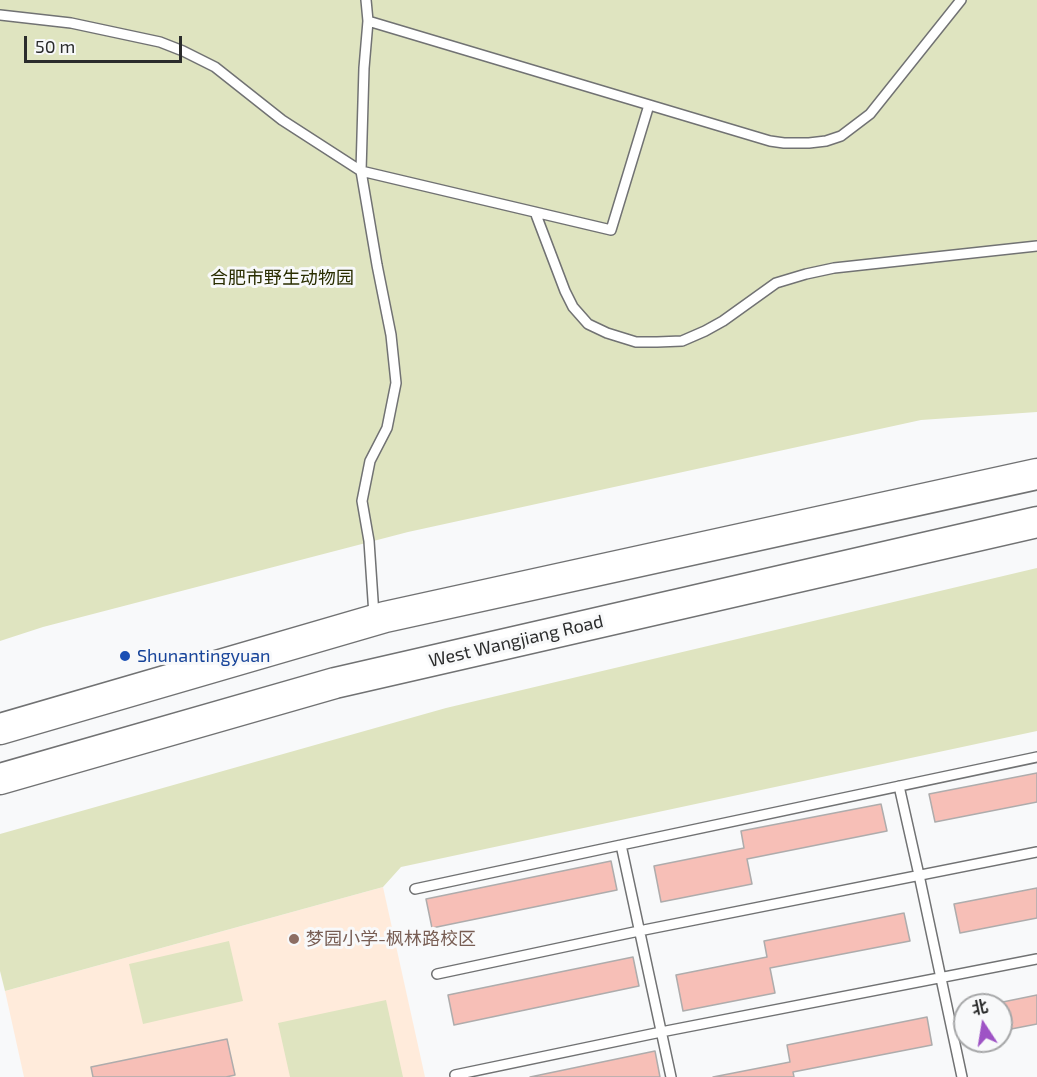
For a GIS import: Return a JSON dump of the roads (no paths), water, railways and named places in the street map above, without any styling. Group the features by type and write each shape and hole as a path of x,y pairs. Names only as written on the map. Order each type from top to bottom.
{"main road":[{"path":"0,729 385,617 1037,474"},
{"name":"West Wangjiang Road","path":"0,778 335,683 1037,522"}],"lane":[{"path":"366,0 368,21 364,68 361,171 376,265 392,335 396,383 387,428 370,461 362,501 369,541 374,620"},
{"path":"368,21 770,141 809,143 834,140 870,114 961,0"},
{"path":"0,15 71,23 160,42 215,67 282,120 361,171 611,230 649,105"},
{"path":"535,212 573,307 588,324 636,342 682,341 723,321 776,283 806,274 834,268 1037,246"},
{"path":"415,890 1037,757"},
{"path":"899,786 962,1077"},
{"path":"621,845 671,1077"},
{"path":"437,974 639,931 1037,852"},
{"path":"455,1075 661,1032 1037,959"}],"place":[{"name":"Shunantingyuan","path":"125,656"},
{"name":"梦园小学-枫林路校区","path":"294,939"}],"park label":[{"name":"合肥市野生动物园","path":"282,278"}]}
